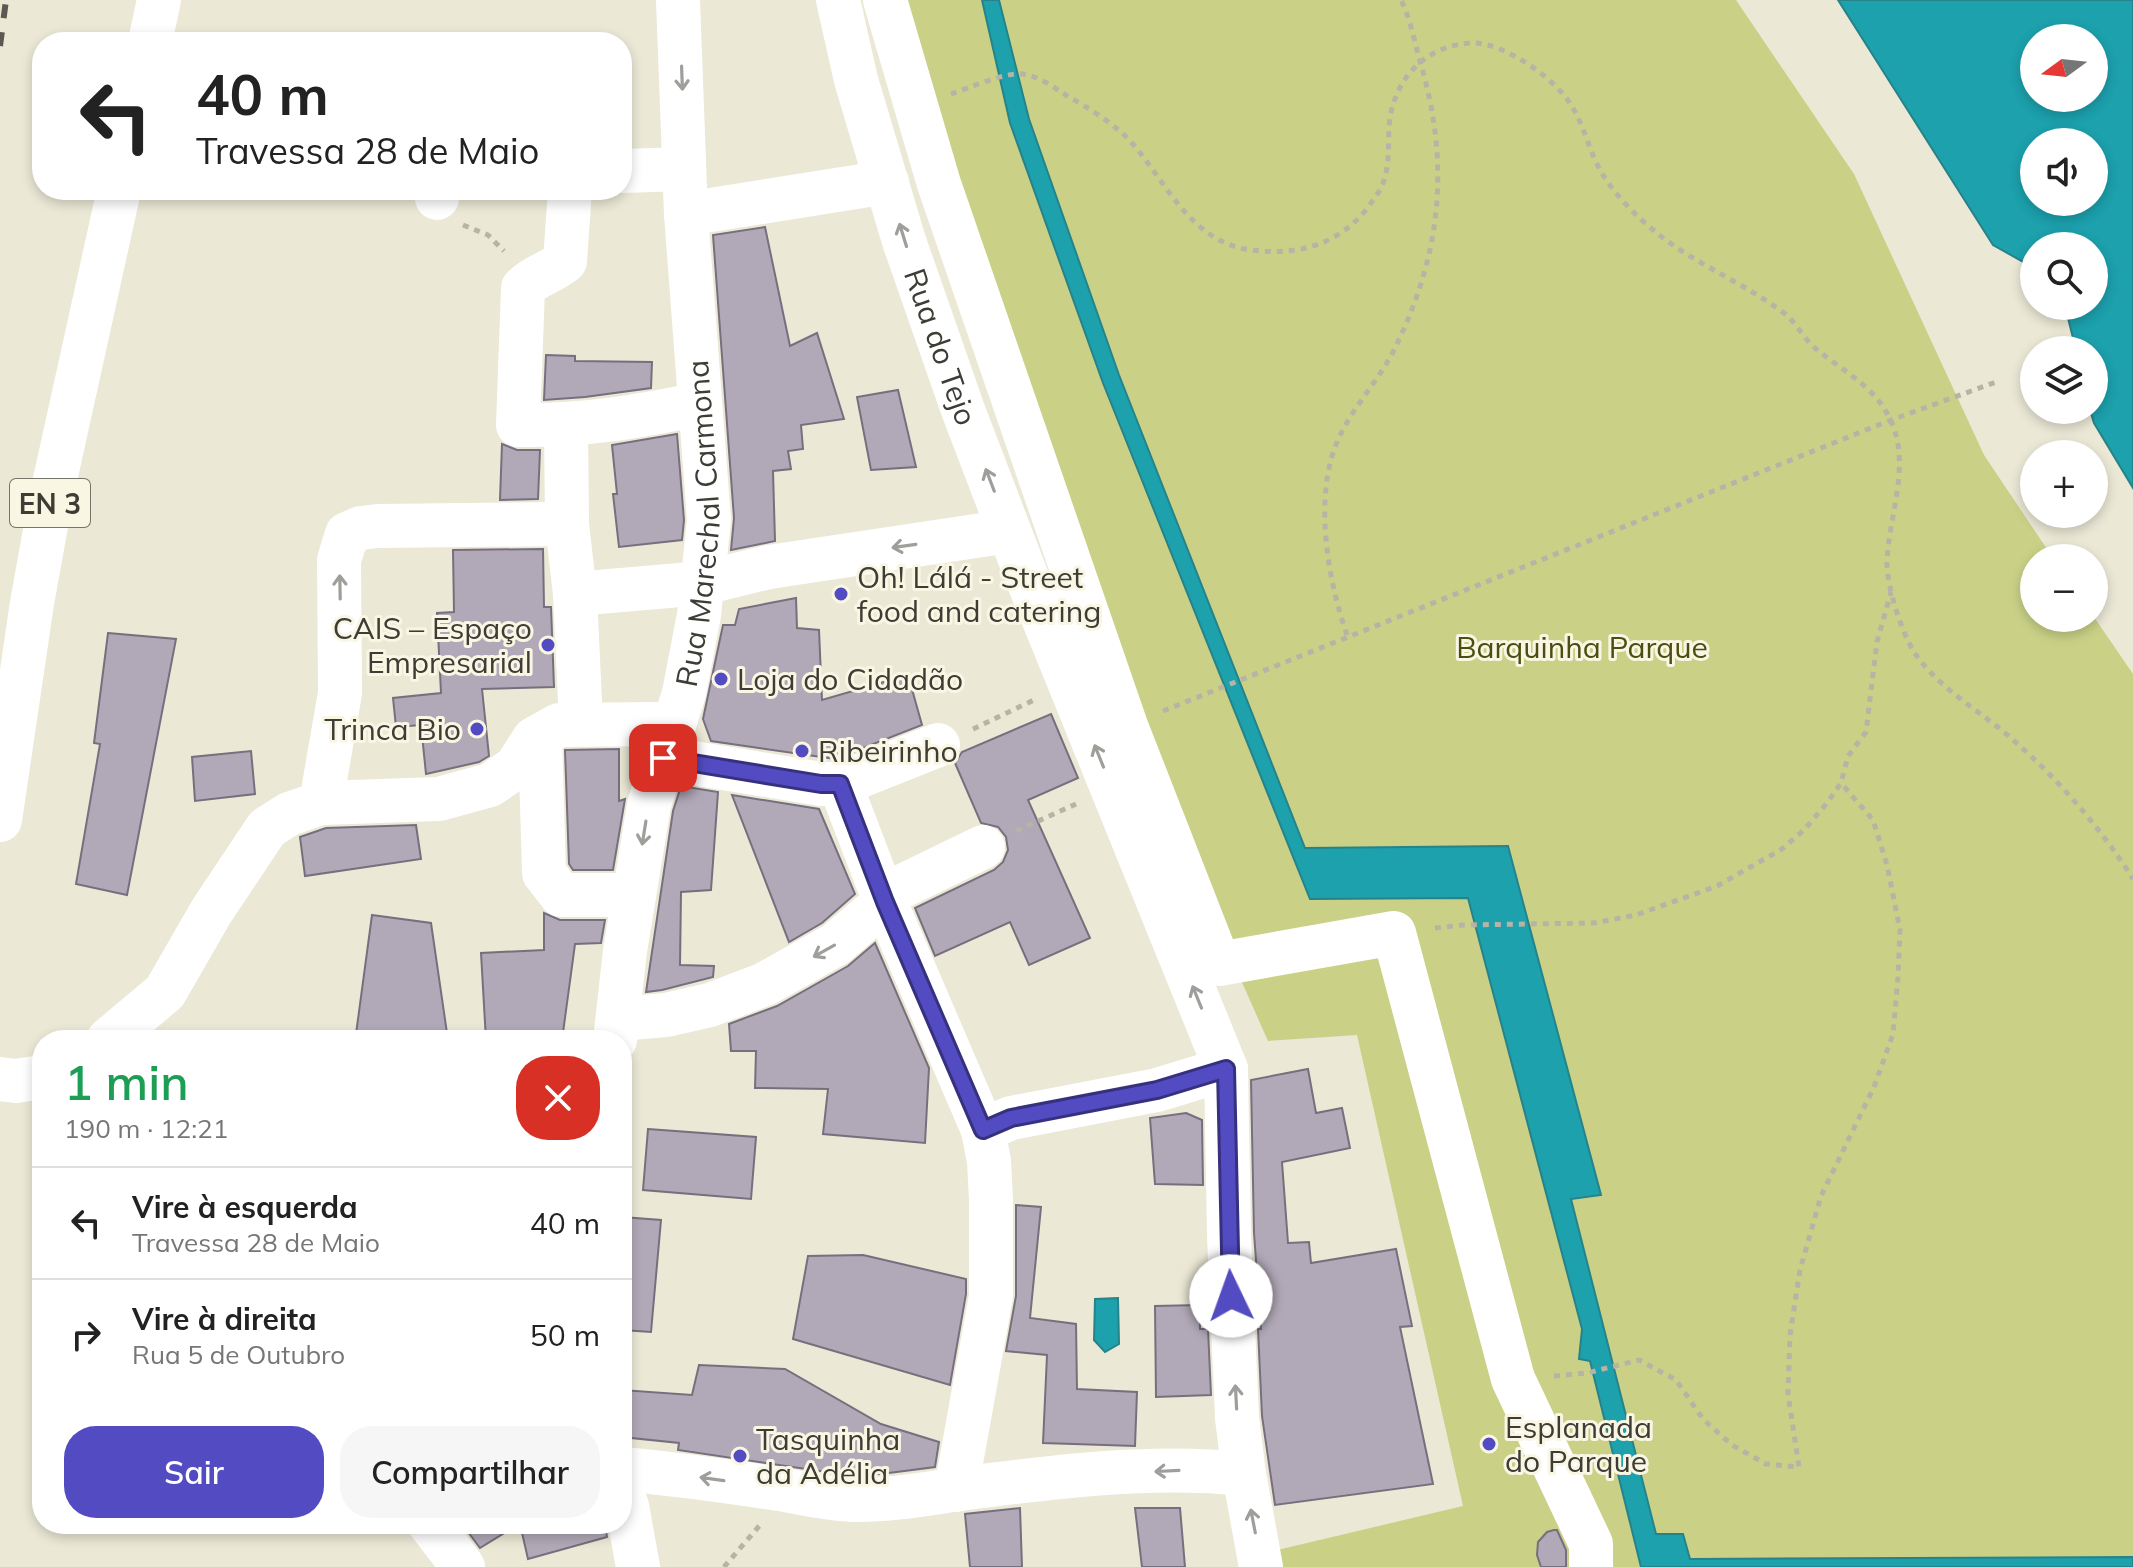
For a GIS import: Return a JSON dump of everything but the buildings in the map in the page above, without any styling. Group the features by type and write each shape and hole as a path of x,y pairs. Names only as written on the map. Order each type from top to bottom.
{"street":[{"path":"152,32 159,0"},
{"name":"Rua Marechal Carmona","path":"616,1029 649,805 684,693 699,615 709,520 686,214 678,0"},
{"name":"Rua do Tejo","path":"838,0 856,80 909,255 1009,531 1226,1069"},
{"path":"885,0 939,184 1115,696 1219,964 1394,933 1513,1379 1591,1544 1591,1567"},
{"path":"632,171 684,169"},
{"path":"686,214 887,182"},
{"name":"EN 3","path":"0,820 51,498 117,200"},
{"path":"569,200 565,261 550,273 532,278 523,288 518,425 566,426 624,420 699,404"},
{"path":"566,426 567,524 575,594 544,873 561,895 634,895"},
{"path":"321,803 340,693 339,560 347,534 378,526 567,524"},
{"path":"575,594 703,583 769,567 1009,531"},
{"path":"120,1030 165,992 211,912 267,828 289,814 321,803 439,799 490,785 516,767 534,739 560,730 658,724 667,745 821,784 840,784 938,745"},
{"path":"840,784 884,899 983,1130 989,1161 991,1296 956,1490"},
{"path":"616,1029 710,1005 765,984 836,944 884,899 983,847"},
{"path":"983,1130 1011,1118 1157,1090 1226,1069 1229,1250 1237,1418 1261,1567"},
{"path":"0,1079 32,1079"},
{"path":"632,1470 853,1500 907,1498 1052,1479 1165,1471 1203,1470 1244,1474"},
{"path":"438,1534 463,1567"},
{"path":"632,1534 638,1567"}],"path":[{"path":"1347,635 1334,598 1324,491 1341,432 1391,356 1425,276 1435,233 1437,141 1433,106 1401,0"},
{"path":"989,82 1019,73 1045,82 1078,102 1129,139 1194,223 1234,247 1269,253 1308,248 1343,233 1360,217 1382,188 1395,99 1412,67 1420,60 1453,46 1487,43 1553,82 1582,121 1598,167 1628,205 1657,233 1686,254 1788,315 1811,344 1871,391 1891,420 1898,457 1897,500 1887,565 1891,592 1912,649 1936,680 2012,739 2054,781 2116,852 2133,879"},
{"path":"451,200 453,221 488,235 532,278"},
{"path":"1208,693 1891,420 1996,382"},
{"path":"1463,925 1594,923 1636,915 1717,886 1782,849 1804,830 1841,783 1848,756 1866,732 1877,642 1891,592"},
{"path":"938,745 1069,683"},
{"path":"1587,1373 1639,1360 1676,1380 1703,1419 1732,1445 1766,1464 1799,1467 1788,1394 1790,1335 1800,1270 1821,1196 1874,1087 1893,1034 1898,977 1900,930 1887,865 1873,820 1841,783"},
{"path":"983,847 1112,787"}],"green space":[{"name":"Barquinha Parque","path":"876,0 1736,0 1854,174 1984,455 2020,509 2020,528 2033,528 2044,544 2020,544 2020,632 2104,632 2133,674 2133,1567 1271,1567 1269,1552 1463,1506 1357,1035 1268,1041 1198,883"}],"water":[{"path":"982,0 999,0 1029,119 1119,375 1305,848 1508,846 1601,1195 1571,1199 1656,1534 1683,1534 1690,1559 2133,1557 2133,1567 1641,1567 1590,1361 1579,1359 1582,1329 1468,898 1310,899 1103,383 1010,123"},
{"path":"1838,0 2133,0 2133,488 2108,446 2108,440 2104,440 2095,424 2108,424 2108,336 2072,336 2068,320 2108,320 2108,232 2020,232 2020,260 1993,245"},
{"path":"1118,1298 1119,1344 1105,1352 1094,1340 1095,1299"}],"railway":[{"path":"0,46 6,0"}],"place":[{"name":"Oh! Lálá - Street food and catering","path":"841,594"},
{"name":"CAIS – Espaço Empresarial","path":"548,645"},
{"name":"Loja do Cidadão","path":"721,679"},
{"name":"Trinca Bio","path":"477,729"},
{"name":"Ribeirinho","path":"802,751"},
{"name":"Esplanada do Parque","path":"1489,1444"},
{"name":"Tasquinha da Adélia","path":"740,1456"}],"route":[{"path":"663,758 821,784 840,784 885,902 983,1130 1011,1118 1157,1090 1226,1069 1231,1296"}]}
